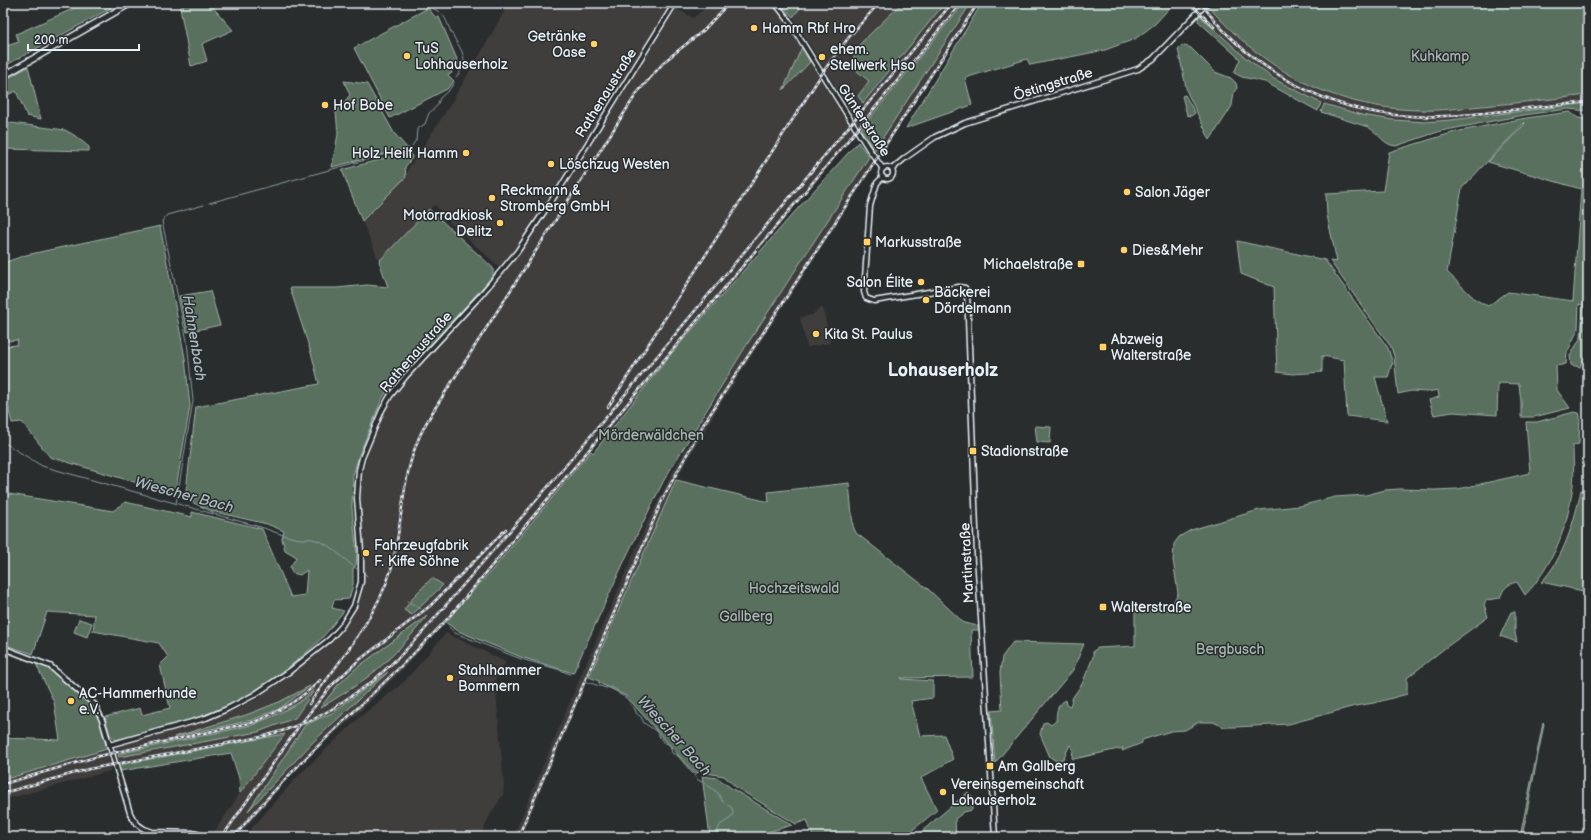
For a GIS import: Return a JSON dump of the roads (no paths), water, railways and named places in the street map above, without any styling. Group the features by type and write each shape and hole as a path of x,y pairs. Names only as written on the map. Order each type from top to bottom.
{"main road":[{"path":"3,76 131,3"}],"street":[{"name":"Rathenaustraße","path":"109,745 206,718 240,703 290,671 318,649 341,627 354,606 361,582 361,551 356,498 359,470 362,458 382,410 390,396 406,376 480,296 517,252 560,188 676,3"},
{"name":"Günterstraße","path":"775,3 783,12 868,148 883,169 883,177 877,183 870,206 864,292 866,298 874,301 959,287 965,288"},
{"name":"Östingstraße","path":"892,169 935,137 965,123 1138,69 1153,59 1207,3"},
{"name":"Günterstraße","path":"883,169 888,167 892,169 893,173 890,178 883,177"},
{"name":"Martinstraße","path":"965,288 967,292 970,342 977,555 994,837"},
{"path":"3,648 50,666 89,698 99,711 130,813 137,824 152,832 192,833 209,837"}],"waterway":[{"name":"Hahnenbach","path":"429,3 431,7 439,12"},
{"name":"Hahnenbach","path":"442,14 463,54 464,65 456,77"},
{"name":"Hahnenbach","path":"412,146 416,140 417,129 425,124 429,113 437,106 440,98 454,83"},
{"name":"Hahnenbach","path":"209,203 409,148"},
{"name":"Hahnenbach","path":"176,504 193,401 187,341 162,221 167,215 204,205"},
{"name":"Wiescher Bach","path":"3,442 42,466 264,528 286,536 322,542 357,569"},
{"name":"Wiescher Bach","path":"364,573 367,576"},
{"name":"Wiescher Bach","path":"407,601 421,609"},
{"name":"Wiescher Bach","path":"449,627 455,633 521,659 570,674"},
{"name":"Wiescher Bach","path":"587,682 606,688 611,687 617,690 619,694 628,700 630,705 635,709 636,713 641,717 644,723 656,731 663,742 670,745 672,753 678,756 698,780 718,793 722,801 732,808 733,813 731,818 720,825 715,837"}],"railway":[{"path":"309,704 355,640 385,588 395,554 404,491 411,460 419,437 432,413 637,93 665,61 704,30 729,3"},
{"path":"608,407 825,69 849,37 879,3"},
{"path":"3,793 89,769 261,737 285,730 314,719 332,709 373,681 421,634 552,482 952,3"},
{"path":"234,837 312,752 422,646 448,618 860,126 961,3"},
{"path":"518,837 664,496 703,425 978,3"},
{"path":"1190,3 1214,27"},
{"path":"1201,3 1220,27 1242,48 1266,67 1293,83 1321,96 1350,106 1380,113 1410,116 1433,116 1481,113 1588,102"},
{"path":"222,837 299,726 331,686 358,661 430,606 506,529"},
{"path":"3,784 99,756 254,722 289,705 305,694 320,680"}],"place":[{"name":"Hamm Rbf Hro","path":"754,28"},
{"name":"Getränke Oase","path":"594,44"},
{"name":"TuS Lohhauserholz","path":"407,56"},
{"name":"ehem. Stellwerk Hso","path":"822,57"},
{"name":"Hof Bobe","path":"325,105"},
{"name":"Holz Heilf Hamm","path":"466,153"},
{"name":"Löschzug Westen","path":"551,164"},
{"name":"Salon Jäger","path":"1127,192"},
{"name":"Reckmann & Stromberg GmbH","path":"492,198"},
{"name":"Motorradkiosk Delitz","path":"500,223"},
{"name":"Markusstraße","path":"867,242"},
{"name":"Dies&Mehr","path":"1124,250"},
{"name":"Michaelstraße","path":"1081,264"},
{"name":"Salon Élite","path":"921,282"},
{"name":"Bäckerei Dördelmann","path":"926,300"},
{"name":"Kita St. Paulus","path":"816,334"},
{"name":"Abzweig Walterstraße","path":"1103,347"},
{"name":"Stadionstraße","path":"973,451"},
{"name":"Fahrzeugfabrik F. Kiffe Söhne","path":"366,553"},
{"name":"Walterstraße","path":"1103,607"},
{"name":"Stahlhammer Bommern","path":"450,678"},
{"name":"AC-Hammerhunde e.V.","path":"71,701"},
{"name":"Am Gallberg","path":"990,766"},
{"name":"Vereinsgemeinschaft Lohauserholz","path":"943,792"}],"district":[{"name":"Lohauserholz","path":"943,370"}],"park label":[{"name":"Kuhkamp","path":"1440,56"},
{"name":"Mörderwäldchen","path":"651,435"},
{"name":"Hochzeitswald","path":"794,588"},
{"name":"Gallberg","path":"746,616"},
{"name":"Bergbusch","path":"1230,649"}]}
